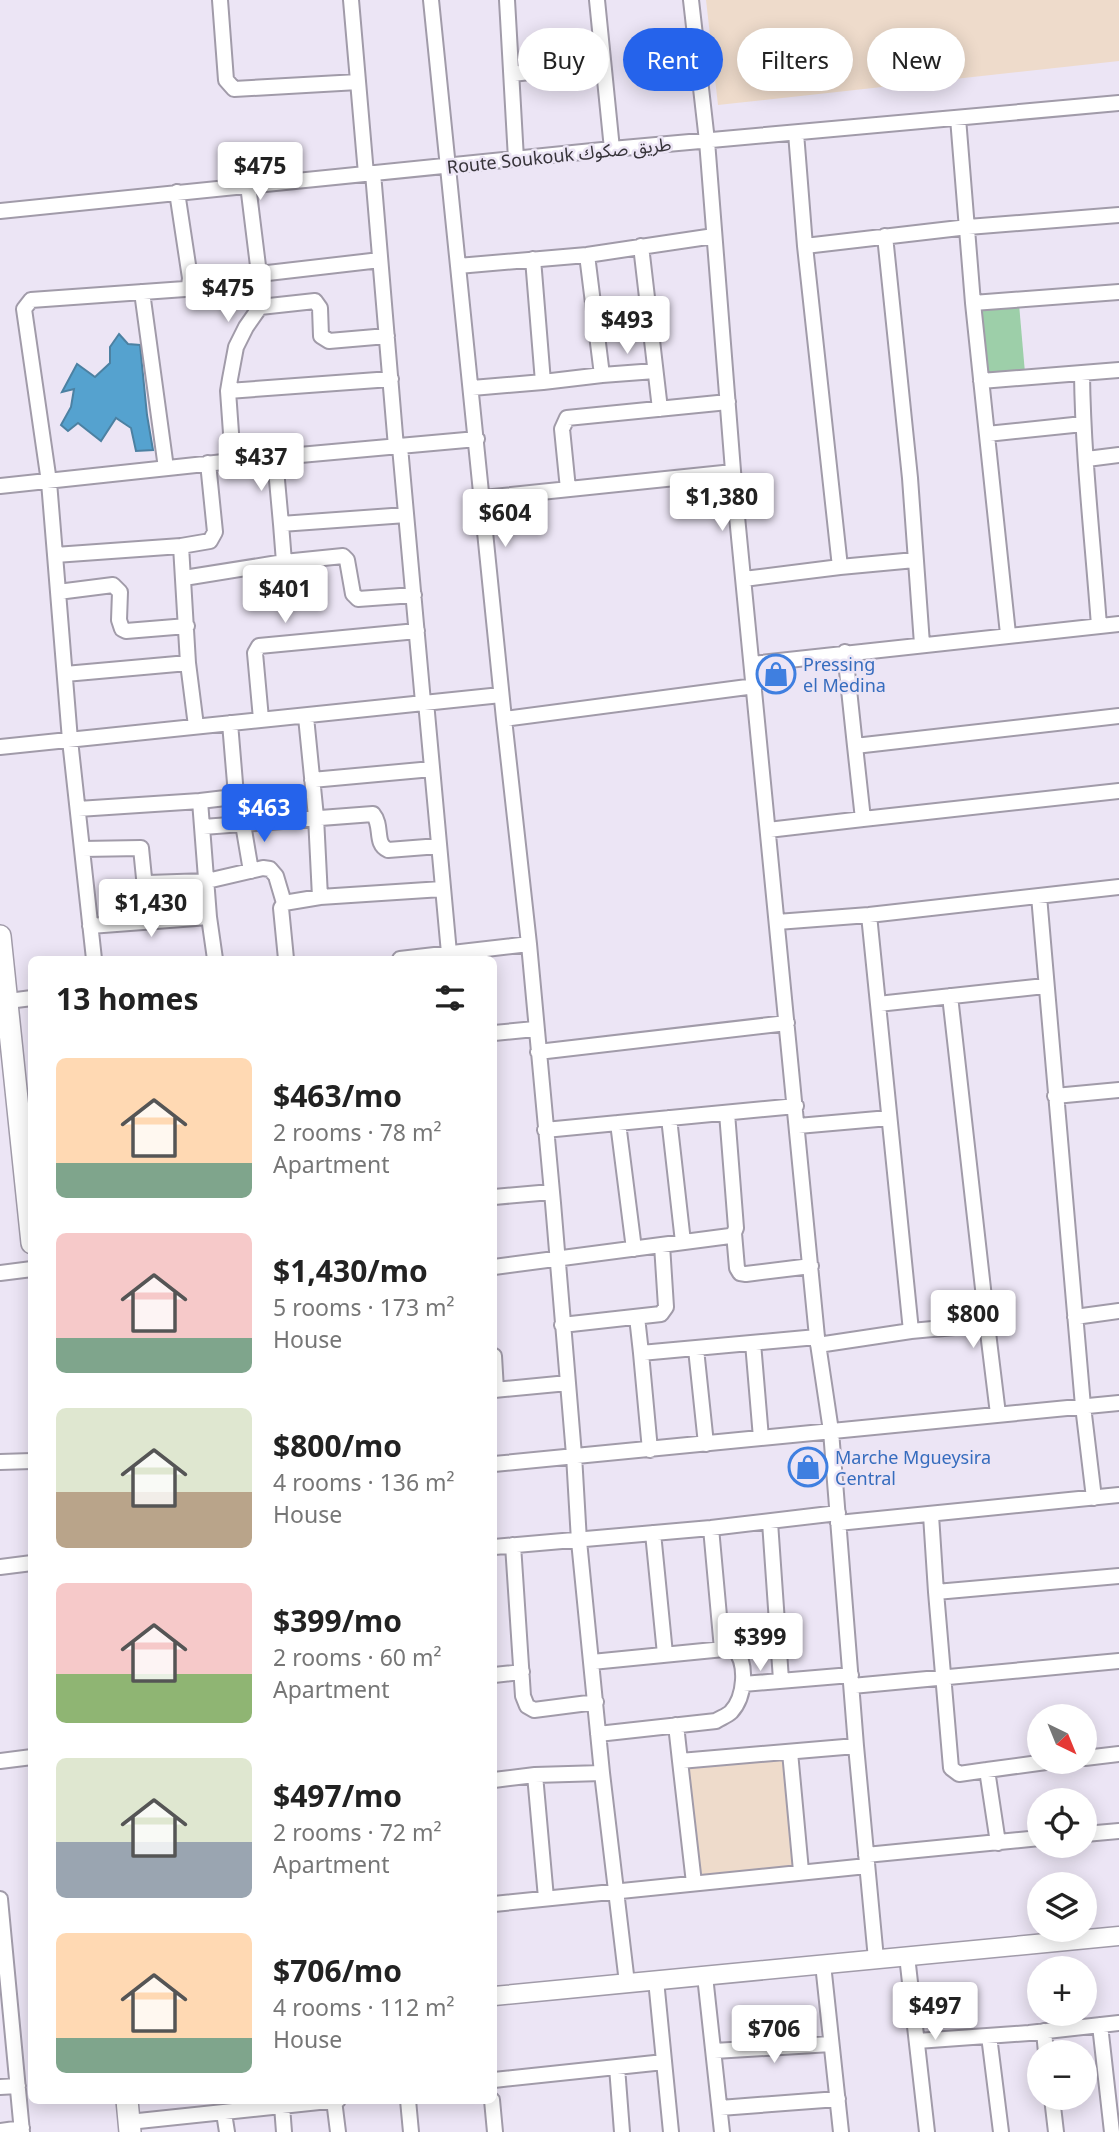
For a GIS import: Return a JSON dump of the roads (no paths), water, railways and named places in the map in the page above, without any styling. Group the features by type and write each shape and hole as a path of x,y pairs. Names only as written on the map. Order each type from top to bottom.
{"highway":[{"path":"0,936 6,1044 23,1080 28,1167"},
{"path":"127,2104 130,2127"}],"main road":[{"path":"497,1996 1119,1936"}],"street":[{"path":"220,0 226,80 233,89 358,82"},
{"path":"351,0 358,82 380,260 449,953"},
{"path":"431,0 501,695 529,944 575,1455 579,1541 602,1773 627,1983"},
{"path":"507,0 516,159"},
{"path":"597,0 600,28"},
{"path":"691,0 777,922 818,1341 831,1431 856,1746 877,1959"},
{"path":"512,74 518,73"},
{"path":"606,91 612,149"},
{"name":"Route Soukouk طريق صكوك","path":"0,211 612,149 1119,103"},
{"path":"958,118 973,303 1008,634"},
{"path":"796,133 805,246 840,567"},
{"path":"233,461 228,391 236,347 260,307 259,274 248,185"},
{"path":"93,956 70,740 48,482 24,309 31,300 185,289 189,286 177,192"},
{"path":"805,246 968,227 1119,215"},
{"path":"458,265 587,255 714,236"},
{"path":"885,236 910,478 922,644"},
{"path":"642,246 660,409"},
{"path":"587,255 602,375"},
{"path":"533,259 543,382"},
{"path":"259,274 380,260"},
{"path":"142,292 166,468"},
{"path":"973,303 1119,292"},
{"path":"260,307 315,300 320,308 321,336 324,339 329,341 387,336"},
{"path":"981,381 1119,370"},
{"path":"472,388 655,371"},
{"path":"1082,374 1083,424 1099,626"},
{"path":"228,391 391,379"},
{"path":"568,489 562,429 567,418 728,402"},
{"path":"987,434 1083,424"},
{"path":"0,486 208,463 477,439"},
{"path":"1087,459 1119,455"},
{"path":"275,458 285,562"},
{"path":"55,555 181,546 210,541 213,538 208,463"},
{"path":"483,498 733,472"},
{"path":"281,524 406,515"},
{"path":"181,546 188,663 196,726"},
{"path":"184,578 343,556 347,560 355,597 358,599 414,595"},
{"path":"744,579 915,560"},
{"path":"58,592 113,585 120,592 119,625 126,631 187,626"},
{"path":"752,664 1119,624"},
{"path":"261,719 255,653 259,646 417,631"},
{"path":"845,652 863,819"},
{"path":"65,674 188,663"},
{"path":"505,719 755,686"},
{"path":"0,747 501,695"},
{"path":"855,746 1119,716"},
{"path":"306,717 316,817 320,897"},
{"path":"78,809 234,797 236,795 230,723"},
{"path":"312,780 432,769"},
{"path":"768,830 1119,791"},
{"path":"200,801 215,956"},
{"path":"203,827 373,814 379,823 380,844 388,850 439,846"},
{"path":"243,824 251,871"},
{"path":"82,849 141,848 144,878 148,883 207,881 262,868 270,869 276,876 284,903 281,908 286,956"},
{"path":"777,922 869,915 1119,887"},
{"path":"284,903 320,897 442,889"},
{"path":"1039,896 1083,1406 1094,1498"},
{"path":"869,915 911,1331"},
{"path":"90,926 209,917"},
{"path":"424,956 529,944"},
{"path":"878,1004 1045,986"},
{"path":"950,996 998,1414"},
{"path":"4,1001 28,998"},
{"path":"538,1052 787,1023"},
{"path":"497,1033 535,1029"},
{"path":"1055,1096 1119,1090"},
{"path":"545,1130 796,1106"},
{"path":"727,1112 737,1268 740,1273 746,1275 811,1266"},
{"path":"669,1118 683,1242"},
{"path":"797,1126 889,1118"},
{"path":"618,1123 634,1249"},
{"path":"497,1197 551,1192"},
{"path":"497,1267 730,1236 734,1233"},
{"path":"562,1325 661,1314 666,1307 662,1245"},
{"path":"0,1273 28,1270"},
{"path":"1075,1317 1119,1311"},
{"path":"637,1317 650,1450"},
{"path":"641,1353 752,1343 818,1341 987,1324"},
{"path":"752,1343 761,1438"},
{"path":"696,1349 706,1444"},
{"path":"497,1390 568,1383"},
{"path":"497,1464 1119,1403"},
{"path":"0,1462 28,1461"},
{"path":"497,1547 770,1522 931,1514 1119,1495"},
{"path":"931,1514 951,1768 959,1774 1027,1765"},
{"path":"770,1522 781,1681"},
{"path":"711,1528 722,1649"},
{"path":"653,1533 666,1654"},
{"path":"513,1545 523,1696 527,1706 534,1710 596,1702"},
{"path":"0,1567 28,1564"},
{"path":"936,1592 1119,1576"},
{"path":"592,1662 734,1648 742,1659 743,1684 730,1713 716,1721 598,1734"},
{"path":"743,1684 943,1678 1119,1661"},
{"path":"497,1675 522,1672"},
{"path":"676,1726 694,1883"},
{"path":"680,1761 856,1746"},
{"path":"790,1752 801,1871"},
{"path":"1097,1757 1119,1754"},
{"path":"0,1761 28,1758"},
{"path":"987,1770 998,1843"},
{"path":"497,1780 535,1775 602,1773"},
{"path":"535,1775 546,1898"},
{"path":"1097,1833 1119,1831"},
{"path":"497,1904 801,1871 1027,1840"},
{"path":"0,1900 22,2130 0,2131"},
{"path":"907,1956 927,2132"},
{"path":"822,1964 841,2132"},
{"path":"705,1976 722,2132"},
{"path":"656,1980 671,2132"},
{"path":"917,2041 1119,2023"},
{"path":"1100,2025 1112,2132"},
{"path":"1044,2031 1045,2040"},
{"path":"989,2036 1001,2132"},
{"path":"714,2051 831,2044"},
{"path":"497,2080 664,2062"},
{"path":"617,2067 622,2132"},
{"path":"0,2087 18,2086"},
{"path":"720,2108 838,2099"},
{"path":"130,2127 224,2112 300,2104"},
{"path":"336,2104 338,2132"},
{"path":"408,2104 411,2132"},
{"path":"492,2104 495,2132"},
{"path":"282,2106 284,2132"},
{"path":"1053,2110 1056,2132"},
{"path":"224,2112 227,2132"}],"water":[{"path":"119,334 128,344 140,345 153,450 136,451 131,428 116,418 101,441 78,423 68,431 61,425 71,407 74,389 62,392 77,364 95,377 110,363 110,347"}],"place":[{"name":"Pressing el Medina","path":"776,674"},
{"name":"Marche Mgueysira Central","path":"808,1467"}]}
